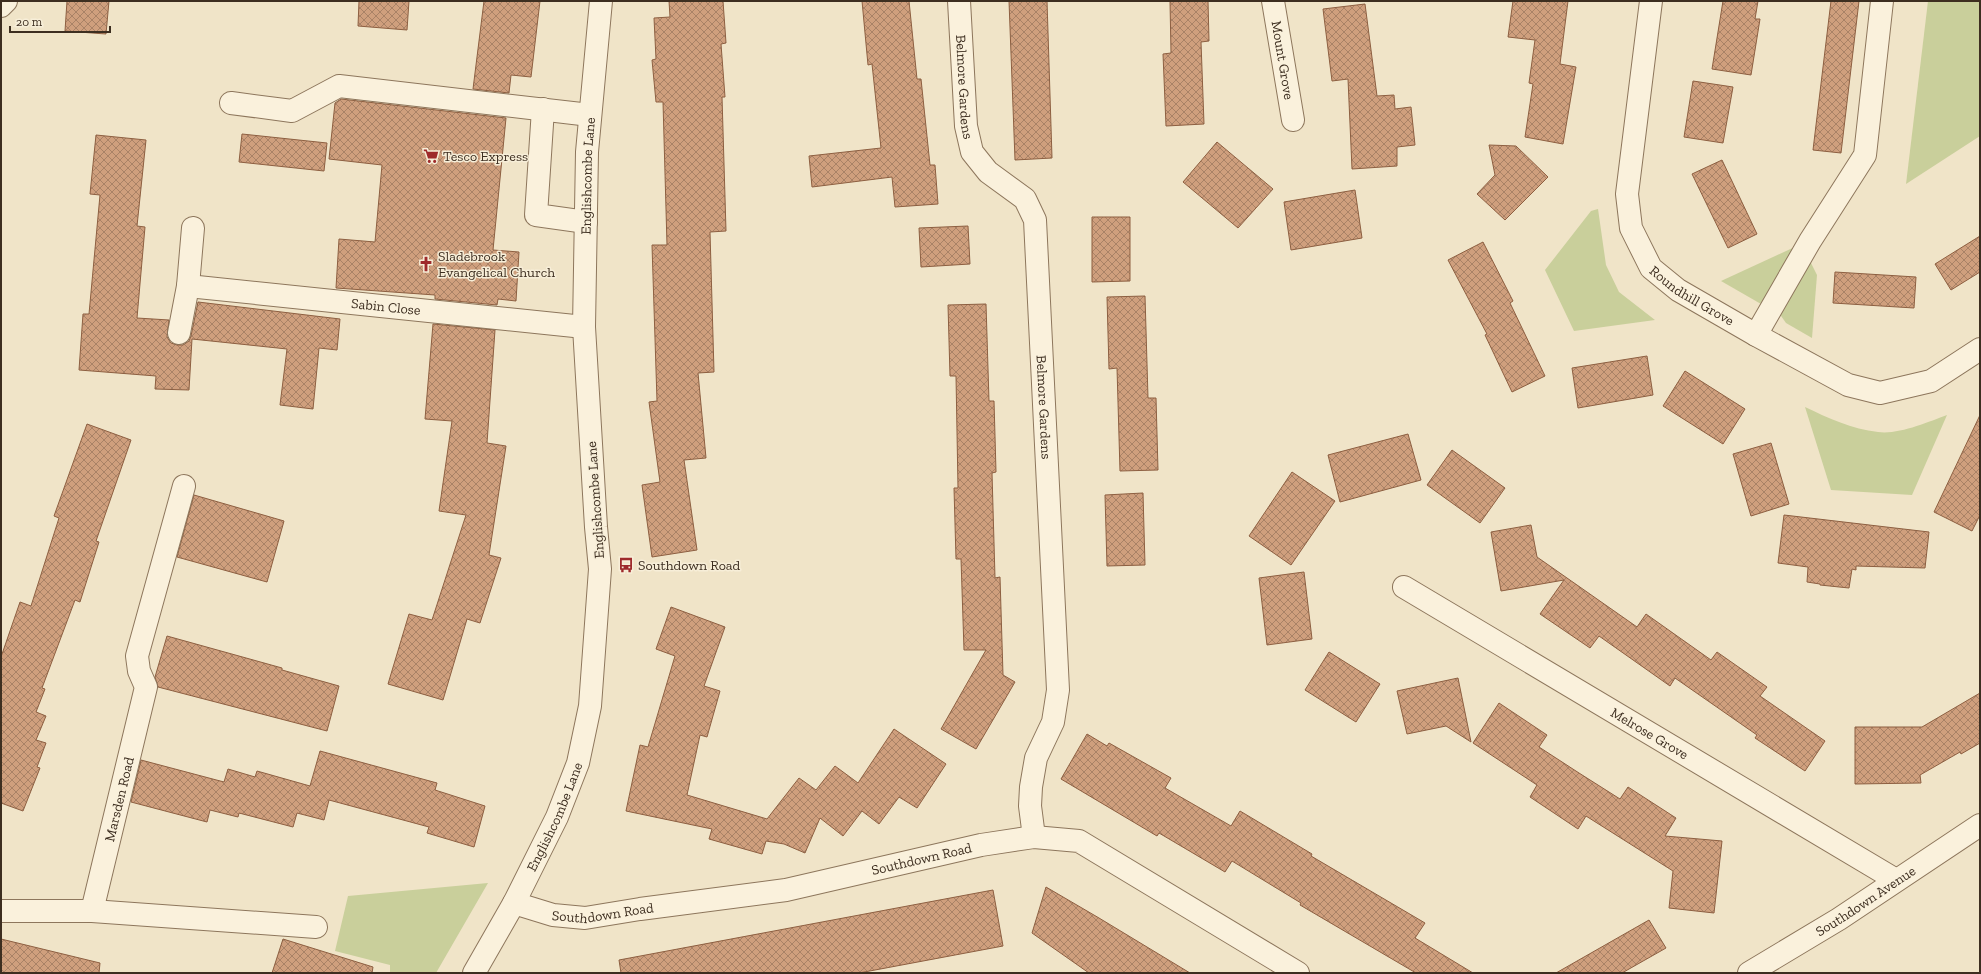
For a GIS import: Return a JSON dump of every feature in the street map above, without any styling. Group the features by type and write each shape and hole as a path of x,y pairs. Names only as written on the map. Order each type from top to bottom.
{"street":[{"path":"1,6 6,1"},
{"name":"Englishcombe Lane","path":"474,973 514,903 557,817 578,763 590,706 600,569 596,527 584,327 587,152 601,1"},
{"name":"Belmore Gardens","path":"959,1 966,126 972,152 988,172 1026,199 1035,220 1058,690 1053,722 1036,758 1031,788 1030,806 1034,836"},
{"name":"Mount Grove","path":"1273,1 1293,120"},
{"name":"Roundhill Grove","path":"1651,1 1627,194 1631,228 1651,268 1678,290 1756,335 1848,385 1880,393 1931,381 1980,349"},
{"path":"1756,335 1810,240 1865,155 1882,1"},
{"path":"231,103 292,111 339,86 590,115"},
{"path":"544,109 536,215 586,222"},
{"path":"179,333 188,286 193,228"},
{"name":"Sabin Close","path":"188,286 584,327"},
{"name":"Marsden Road","path":"92,911 146,687 139,671 137,656 184,486"},
{"name":"Melrose Grove","path":"1404,587 1896,880"},
{"name":"Southdown Avenue","path":"1749,973 1839,919 1980,825"},
{"name":"Southdown Road","path":"514,903 553,915 585,918 640,909 786,890 981,845 1034,836 1079,842 1298,973"},
{"path":"1,911 92,911 316,927"}],"green space":[{"path":"1928,1 1980,1 1980,136 1906,184"},
{"path":"1598,209 1606,265 1619,292 1655,320 1574,331 1545,270 1591,211"},
{"path":"1799,245 1761,304 1721,281"},
{"path":"1810,261 1817,275 1812,338 1786,323 1779,313"},
{"path":"1805,407 1850,426 1878,432 1895,432 1904,430 1947,415 1912,495 1831,490"},
{"path":"488,883 436,973 390,973 390,965 335,951 348,896"}],"building":[{"path":"67,1 109,1 106,34 65,31"},
{"path":"359,1 409,1 407,30 358,26"},
{"path":"484,1 540,1 531,77 511,75 509,93 473,89"},
{"path":"669,1 723,1 726,43 721,44 725,97 722,97 726,231 710,232 714,372 698,373 706,458 684,460 697,550 652,557 642,485 660,482 649,402 657,401 652,245 667,245 663,102 656,102 652,60 656,59 654,18 670,17"},
{"path":"862,1 909,1 917,79 921,79 930,165 935,165 938,204 895,207 892,177 812,187 809,156 881,148 872,64 868,65"},
{"path":"1009,1 1047,1 1052,158 1015,160"},
{"path":"1170,1 1208,1 1209,41 1201,42 1204,124 1166,126 1163,54 1171,53"},
{"path":"1513,1 1568,1 1560,64 1576,67 1563,144 1525,137 1533,84 1529,83 1535,40 1508,37"},
{"path":"1723,1 1758,1 1755,19 1760,19 1751,75 1712,69"},
{"path":"1831,1 1859,1 1841,153 1813,150"},
{"path":"1365,4 1377,96 1394,95 1395,109 1411,107 1415,145 1397,147 1397,166 1352,169 1348,79 1332,81 1323,9"},
{"path":"1693,81 1733,87 1723,143 1684,137"},
{"path":"341,99 506,118 493,250 519,252 516,301 498,299 497,305 435,299 435,295 336,288 339,239 375,242 382,165 329,159 335,103"},
{"path":"242,134 327,143 324,171 239,162"},
{"path":"96,135 146,140 137,226 145,227 137,318 169,320 167,337 171,343 177,345 183,345 189,341 198,302 340,319 337,350 319,348 313,409 280,405 287,349 192,339 189,390 155,389 156,376 79,370 83,314 89,314 100,195 90,194"},
{"path":"1217,142 1273,189 1238,228 1183,182"},
{"path":"1489,145 1516,146 1548,177 1505,220 1477,194 1495,175"},
{"path":"1722,160 1757,234 1728,248 1692,174"},
{"path":"1355,190 1362,238 1291,250 1284,202"},
{"path":"1092,217 1130,217 1130,281 1092,282"},
{"path":"968,226 970,264 921,267 919,228"},
{"path":"1980,236 1980,272 1951,290 1935,264"},
{"path":"1483,242 1513,301 1510,303 1545,376 1512,392 1485,335 1487,334 1448,260"},
{"path":"1835,272 1916,277 1914,308 1833,303"},
{"path":"1145,296 1148,398 1156,398 1158,470 1120,471 1117,368 1109,369 1107,297"},
{"path":"986,304 989,401 994,401 996,472 992,473 995,578 1000,577 1003,675 1015,682 976,749 941,729 986,650 964,650 961,559 956,559 954,488 958,488 956,376 950,376 948,305"},
{"path":"433,324 495,330 487,443 506,446 489,555 501,558 480,623 467,619 443,700 388,684 409,614 432,620 466,515 439,511 452,421 425,419"},
{"path":"1647,356 1653,395 1578,408 1572,368"},
{"path":"1685,371 1745,409 1723,444 1663,406"},
{"path":"1980,415 1980,515 1972,531 1934,512"},
{"path":"87,424 131,440 96,541 99,542 80,602 75,600 42,688 45,689 36,712 46,716 36,740 46,743 37,767 40,768 23,811 1,803 1,657 20,602 31,606 59,518 54,516"},
{"path":"1408,434 1421,480 1340,502 1328,455"},
{"path":"1771,443 1789,504 1751,516 1733,454"},
{"path":"1452,450 1505,488 1480,523 1427,485"},
{"path":"1292,472 1335,501 1291,565 1249,536"},
{"path":"1143,493 1145,565 1107,566 1105,495"},
{"path":"194,495 284,521 267,582 177,557"},
{"path":"1784,515 1929,532 1925,568 1856,566 1856,570 1852,569 1849,588 1807,582 1808,567 1778,563"},
{"path":"1531,525 1537,557 1637,627 1646,614 1711,660 1717,652 1767,687 1760,696 1825,741 1805,771 1755,738 1757,735 1675,678 1670,686 1599,636 1590,648 1540,614 1564,580 1501,591 1491,532"},
{"path":"1304,572 1312,639 1267,645 1259,578"},
{"path":"671,607 725,627 704,686 720,691 707,737 700,735 687,795 767,819 799,778 816,790 835,766 858,783 894,729 946,764 917,808 899,797 879,824 862,811 843,836 820,818 805,853 784,844 766,841 762,854 709,839 712,829 626,811 640,745 648,747 675,656 656,649"},
{"path":"167,636 282,668 282,670 339,686 327,731 158,687 155,677"},
{"path":"1329,652 1380,684 1356,722 1305,690"},
{"path":"1458,678 1471,742 1446,726 1407,734 1397,691"},
{"path":"1980,693 1980,743 1961,754 1960,752 1920,775 1921,783 1855,784 1855,727 1922,727"},
{"path":"1499,703 1547,735 1539,747 1579,773 1620,799 1628,787 1676,818 1665,836 1722,841 1714,913 1669,908 1673,871 1586,816 1578,829 1530,797 1537,785 1473,743"},
{"path":"1087,734 1107,746 1109,743 1171,778 1165,788 1231,826 1240,811 1312,854 1311,856 1425,923 1415,938 1473,973 1416,973 1300,905 1301,903 1232,861 1225,872 1159,833 1157,836 1061,779"},
{"path":"320,751 437,783 435,790 485,806 474,847 427,833 429,827 329,800 324,820 297,813 293,827 239,813 238,817 210,810 207,822 131,802 141,760 224,782 228,769 255,777 257,771 310,786"},
{"path":"1046,887 1190,973 1089,973 1032,933"},
{"path":"993,890 1003,946 859,973 621,973 619,960"},
{"path":"1649,920 1666,948 1622,973 1556,973"},
{"path":"1,939 100,963 99,973 1,973"},
{"path":"283,939 373,967 372,973 272,973"}],"place":[{"name":"Tesco Express","path":"431,156"},
{"name":"Sladebrook Evangelical Church","path":"426,264"},
{"name":"Southdown Road","path":"626,565"}]}
